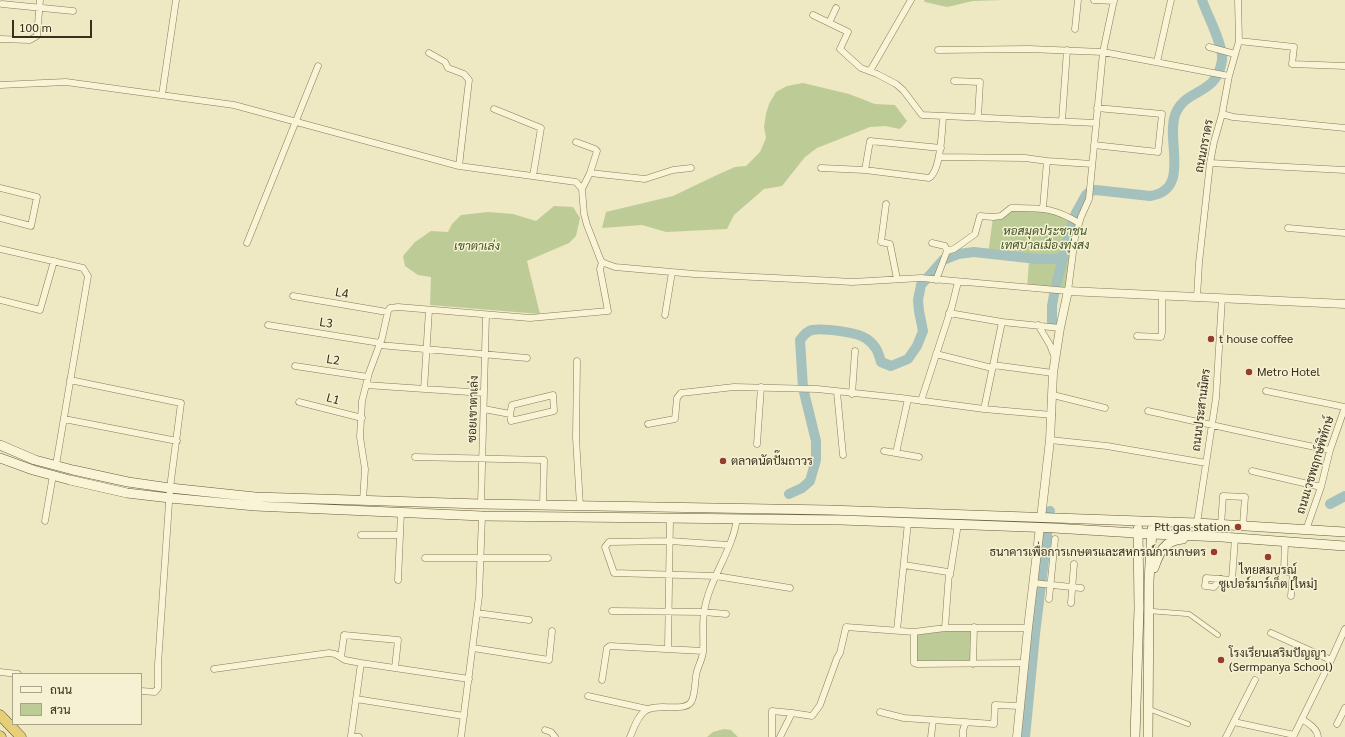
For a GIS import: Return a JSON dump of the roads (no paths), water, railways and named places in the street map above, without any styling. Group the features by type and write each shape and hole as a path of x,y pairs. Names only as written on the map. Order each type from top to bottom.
{"highway":[{"path":"0,715 21,737"}],"main road":[{"path":"0,445 36,460 128,482 255,497 481,504 829,510 1244,525 1345,532"},
{"path":"0,458 70,480 127,493 255,506 482,516 737,518 908,522 1222,537 1345,546"},
{"path":"1042,528 1047,518"},
{"path":"1135,737 1139,593 1139,521"},
{"path":"1148,737 1152,522"},
{"path":"1117,532 1132,536 1136,542 1138,550"},
{"path":"1150,581 1158,556 1167,543 1180,539 1222,537"}],"street":[{"path":"0,39 30,40 38,36 40,0"},
{"path":"162,95 176,0"},
{"path":"870,71 911,0"},
{"path":"1075,29 1078,0"},
{"path":"1047,518 1053,373 1057,327 1068,291 1077,221 1089,199 1103,52 1114,1 1094,0"},
{"path":"1157,62 1171,0"},
{"name":"ถนนภราดร","path":"1197,297 1199,263 1210,163 1222,114 1227,76 1239,41 1237,20 1238,0"},
{"path":"2,4 73,11"},
{"path":"829,23 836,8"},
{"path":"813,16 848,32 840,49 861,68 884,77 903,90 922,115 1096,123"},
{"path":"1239,41 1294,47 1292,64 1345,66"},
{"path":"1209,47 1235,54"},
{"path":"938,50 1067,50 1103,52 1227,76"},
{"path":"1062,121 1067,50"},
{"path":"429,53 445,62 448,68 464,74 469,80 459,166"},
{"path":"247,243 318,66"},
{"path":"0,85 66,82 234,105 459,166 576,182 582,189"},
{"path":"954,82 980,82 978,117"},
{"path":"1094,145 1158,152 1162,114 1097,108"},
{"path":"494,109 540,128 532,176"},
{"path":"1222,114 1233,117 1345,128"},
{"path":"821,168 865,170 929,178 934,172 939,157 943,116"},
{"path":"865,170 870,141 941,148"},
{"path":"363,501 365,468 360,436 362,401 368,377 380,344 387,312 390,308 398,306 486,315 535,318 608,311 600,269 602,262 587,225 584,214 582,189 590,173 597,151 576,142"},
{"path":"939,157 1025,158 1092,164"},
{"path":"1042,208 1047,161"},
{"path":"1210,163 1345,170"},
{"path":"590,173 645,179 672,170 691,168"},
{"path":"0,188 37,197 31,226 0,218"},
{"path":"886,204 881,242 890,244 897,279"},
{"path":"946,253 976,234 980,216 1001,216 1011,208 1042,208 1067,216 1077,221"},
{"path":"1288,228 1345,233"},
{"path":"932,243 945,246 946,253 942,265 934,280"},
{"path":"0,249 83,268 88,276 56,465"},
{"path":"0,300 40,310 54,261"},
{"path":"602,262 615,267 672,272 840,281 922,278 958,282 1016,285 1027,288 1048,290 1345,304"},
{"path":"665,315 672,272"},
{"path":"920,401 958,282"},
{"path":"1137,336 1161,337 1162,295"},
{"name":"L4","path":"293,296 387,312"},
{"name":"ถนนประสานมิตร","path":"1197,523 1216,398 1222,298"},
{"path":"424,389 429,310"},
{"path":"949,313 1002,322 1057,327"},
{"name":"ซอยเขาตาเล่ง","path":"481,504 486,315"},
{"path":"984,409 1002,322"},
{"name":"L3","path":"268,325 380,344 527,358"},
{"path":"1040,325 1055,359"},
{"path":"852,394 855,351"},
{"path":"936,354 993,367 1053,373"},
{"path":"577,361 576,438 580,506"},
{"name":"L2","path":"295,366 368,377"},
{"path":"70,380 182,403 170,488 158,664 158,688 155,692 142,691"},
{"path":"366,385 484,393"},
{"path":"648,424 675,419 677,398 682,393 734,387 817,389 984,409 1052,415"},
{"path":"757,444 761,387"},
{"name":"ถนนเวชพฤกษ์พิทักษ์","path":"1266,391 1345,407 1330,450 1321,488 1306,530"},
{"path":"837,392 843,455"},
{"path":"553,395 554,411 511,421 510,414 512,405 553,395"},
{"path":"1053,396 1105,408"},
{"path":"896,453 908,399"},
{"name":"L1","path":"299,402 362,418"},
{"path":"484,409 510,414"},
{"path":"1148,411 1212,424 1262,437 1330,450"},
{"path":"64,419 176,441"},
{"path":"1050,440 1107,446 1206,463"},
{"path":"884,450 919,457"},
{"path":"415,457 544,460 544,505"},
{"path":"1252,471 1321,488"},
{"path":"45,521 53,475"},
{"path":"1221,525 1223,496 1245,497 1244,525"},
{"path":"398,580 401,512"},
{"path":"461,737 481,578 482,516"},
{"path":"668,649 670,518"},
{"path":"588,696 647,709 655,707 686,706 691,703 693,699 697,667 701,661 703,651 704,612 707,598 734,533 737,518"},
{"path":"897,630 908,522"},
{"path":"945,628 950,575 958,524"},
{"path":"1017,737 1028,628 1042,528"},
{"path":"361,535 400,535"},
{"path":"1221,579 1232,580 1235,538"},
{"path":"1049,599 1048,584 1055,539"},
{"path":"728,546 670,541 609,542 605,547 614,573 669,576 716,576 790,588"},
{"path":"1285,542 1284,571 1293,573 1291,596"},
{"path":"425,558 548,558"},
{"path":"1071,604 1074,564"},
{"path":"904,565 948,572 950,575"},
{"path":"1035,583 1081,588"},
{"path":"612,611 704,612 726,614"},
{"path":"1150,611 1189,614 1218,635"},
{"path":"477,613 529,620"},
{"path":"772,737 772,711 812,716 820,705 840,653 846,627 914,632 945,628 1028,628"},
{"path":"973,664 974,627"},
{"path":"1234,722 1294,736 1345,629"},
{"path":"473,648 549,660 552,631"},
{"path":"914,632 914,663 917,664 1024,663"},
{"path":"1271,633 1331,660"},
{"path":"341,657 344,635 398,640 395,668"},
{"path":"602,680 608,647 703,651"},
{"path":"214,669 329,653 335,654 345,660 361,663 469,679"},
{"path":"359,737 351,736 361,663"},
{"path":"0,672 12,673"},
{"path":"1226,737 1255,680"},
{"path":"356,698 464,716"},
{"path":"880,712 904,718 994,724 995,705 1020,706"},
{"path":"1337,724 1345,708"},
{"path":"630,737 638,720 647,709"},
{"path":"1149,709 1188,724"},
{"path":"780,737 792,713"},
{"path":"1302,719 1315,729 1318,737"},
{"path":"931,737 933,720"},
{"path":"963,737 963,730 966,722"},
{"path":"545,730 551,732 555,737"}],"waterway":[{"path":"1052,325 1052,306 1055,289 1071,227 1076,213 1086,195 1091,191 1096,190 1150,196 1162,192 1170,185 1174,175 1173,126 1175,115 1180,106 1186,100 1208,86 1214,80 1219,72 1222,60 1218,39 1202,0"},
{"path":"789,494 802,488 810,481 816,460 816,441 803,388 800,340 808,331 824,330 856,334 867,339 873,344 878,352 881,362 891,366 908,359 917,346 923,331 918,300 921,285 943,260 958,254 974,252 1037,259 1057,259 1063,257"},
{"path":"1330,504 1345,496"},
{"path":"1025,737 1035,634 1050,511"}],"place":[{"name":"t house coffee","path":"1211,339"},
{"name":"Metro Hotel","path":"1249,372"},
{"name":"ตลาดนัดปั๊มถาวร","path":"723,461"},
{"name":"Ptt gas station","path":"1238,527"},
{"name":"ธนาคารเพื่อการเกษตรและสหกรณ์การเกษตร","path":"1214,552"},
{"name":"ไทยสมบูรณ์ ซูเปอร์มาร์เก็ต [ใหม่]","path":"1268,557"},
{"name":"โรงเรียนเสริมปัญญา (Sermpanya School)","path":"1221,660"}],"park label":[{"name":"หอสมุดประชาชน เทศบาลเมืองทุ่งสง","path":"1045,238"},
{"name":"เขาตาเล่ง","path":"477,246"}]}
